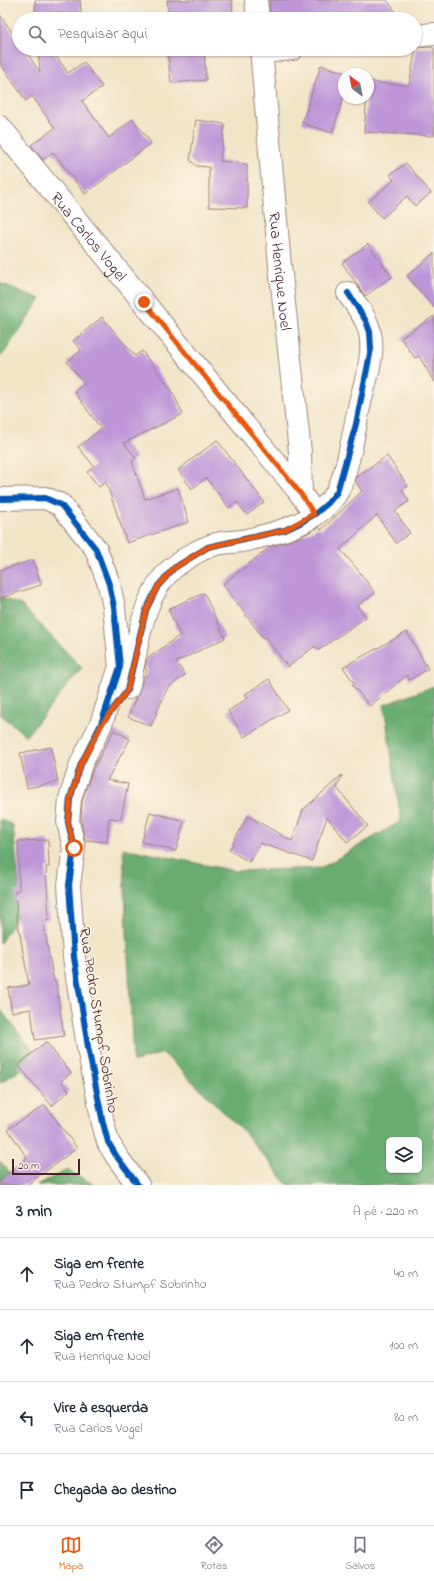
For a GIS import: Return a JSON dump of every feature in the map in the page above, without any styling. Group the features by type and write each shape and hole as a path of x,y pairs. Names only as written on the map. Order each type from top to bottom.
{"street":[{"path":"256,0 257,12"},
{"path":"422,35 434,34"},
{"name":"Rua Henrique Noel","path":"261,56 280,266 300,452 301,494"},
{"name":"Rua Carlos Vogel","path":"0,127 301,494 314,514"},
{"path":"102,724 127,691 146,610 158,586 174,568 208,547 285,530 314,514 328,503 337,492 356,424 370,362 370,332 366,322 348,293"},
{"name":"Rua Pedro Stumpf Sobrinho","path":"0,499 31,497 45,498 61,505 96,549 109,584 114,607 120,667 102,724 81,764 70,799 68,822 74,848 69,885 74,957 88,1047 102,1122 111,1147 138,1185"}],"green space":[{"path":"0,283 41,299 4,353 0,356"},
{"path":"0,597 21,605 82,668 26,736 0,714"},
{"path":"434,686 434,1185 288,1185 244,1132 163,1053 133,1062 123,848 235,871 321,868 401,821 384,705"},
{"path":"0,819 13,825 21,910 0,943"},
{"path":"0,1009 39,1058 0,1083"},
{"path":"0,1161 20,1185 0,1185"},
{"path":"67,1170 95,1185 37,1185"}],"building":[{"path":"35,0 80,0 81,12 36,12"},
{"path":"167,0 232,0 233,12 168,12"},
{"path":"269,0 387,0 396,12 270,12"},
{"path":"0,15 12,32 12,56 29,56 40,72 39,56 56,56 68,73 84,62 102,87 82,101 109,138 133,119 151,143 85,194 53,152 43,160 31,145 55,128 32,96 26,101 0,63"},
{"path":"422,48 434,48 434,136 364,132 366,104 374,104 374,82 409,85 414,56 422,56"},
{"path":"168,56 204,56 206,80 171,83"},
{"path":"321,65 338,70 338,104 341,104 332,133 302,123"},
{"path":"196,120 225,124 220,161 247,164 247,208 209,207 209,167 197,166 190,160"},
{"path":"406,163 431,193 415,206 407,196 382,218 368,202 394,180 390,175"},
{"path":"368,244 392,277 365,296 342,263"},
{"path":"434,253 434,308 407,276"},
{"path":"434,316 434,382 419,356 415,358 401,338"},
{"path":"102,317 135,356 142,351 172,391 183,414 124,443 136,458 132,461 145,499 178,488 189,522 127,543 106,482 99,487 87,472 94,466 78,447 101,429 74,391 84,383 67,362 81,350 73,341"},
{"path":"217,440 264,502 247,515 237,502 229,508 206,478 192,489 178,470"},
{"path":"387,456 408,486 402,490 409,501 395,511 410,533 396,543 377,515 340,549 375,593 357,606 366,617 319,650 315,646 288,667 265,637 263,638 223,584 270,547 300,537 319,527 321,530 362,491 355,481 356,477"},
{"path":"33,560 41,585 0,598 0,570"},
{"path":"204,593 225,638 176,662 185,675 167,689 151,726 128,717 147,670 145,668 147,659 180,635 168,609"},
{"path":"407,632 428,669 409,680 407,675 370,706 352,685 354,683 343,667"},
{"path":"269,679 288,710 244,737 228,711 248,698 245,694"},
{"path":"114,730 130,739 107,780 128,784 121,819 109,818 107,842 85,840 81,821 82,801 92,771"},
{"path":"51,747 58,782 27,788 20,753"},
{"path":"342,775 337,788 368,826 347,842 327,817 312,861 260,843 249,862 229,850 248,816 292,841 303,810"},
{"path":"150,812 184,821 176,851 142,842"},
{"path":"48,840 49,867 46,867 49,920 43,921 54,982 56,981 64,1036 35,1040 31,1009 12,1012 8,988 29,985 17,918 15,891 19,891 18,841"},
{"path":"46,1042 71,1073 61,1081 69,1091 52,1106 18,1065"},
{"path":"45,1105 77,1148 27,1185 0,1185 0,1181 27,1158 8,1129"}],"cycle path":[{"path":"106,718 127,691 146,610 158,586 174,568 208,547 285,530 315,514 328,503 337,492 356,424 371,349 370,332 366,321 348,293"},
{"path":"0,499 45,498 61,505 96,549 109,584 114,607 120,667 101,724 81,764 70,799 68,822 74,848 69,885 74,957 88,1047 103,1123 108,1142 117,1157 138,1185"}],"route":[{"path":"74,848 68,822 70,799 81,764 102,724 127,691 146,610 163,578 174,568 208,547 220,543 242,541 285,530 314,514 301,494 144,302"}]}
